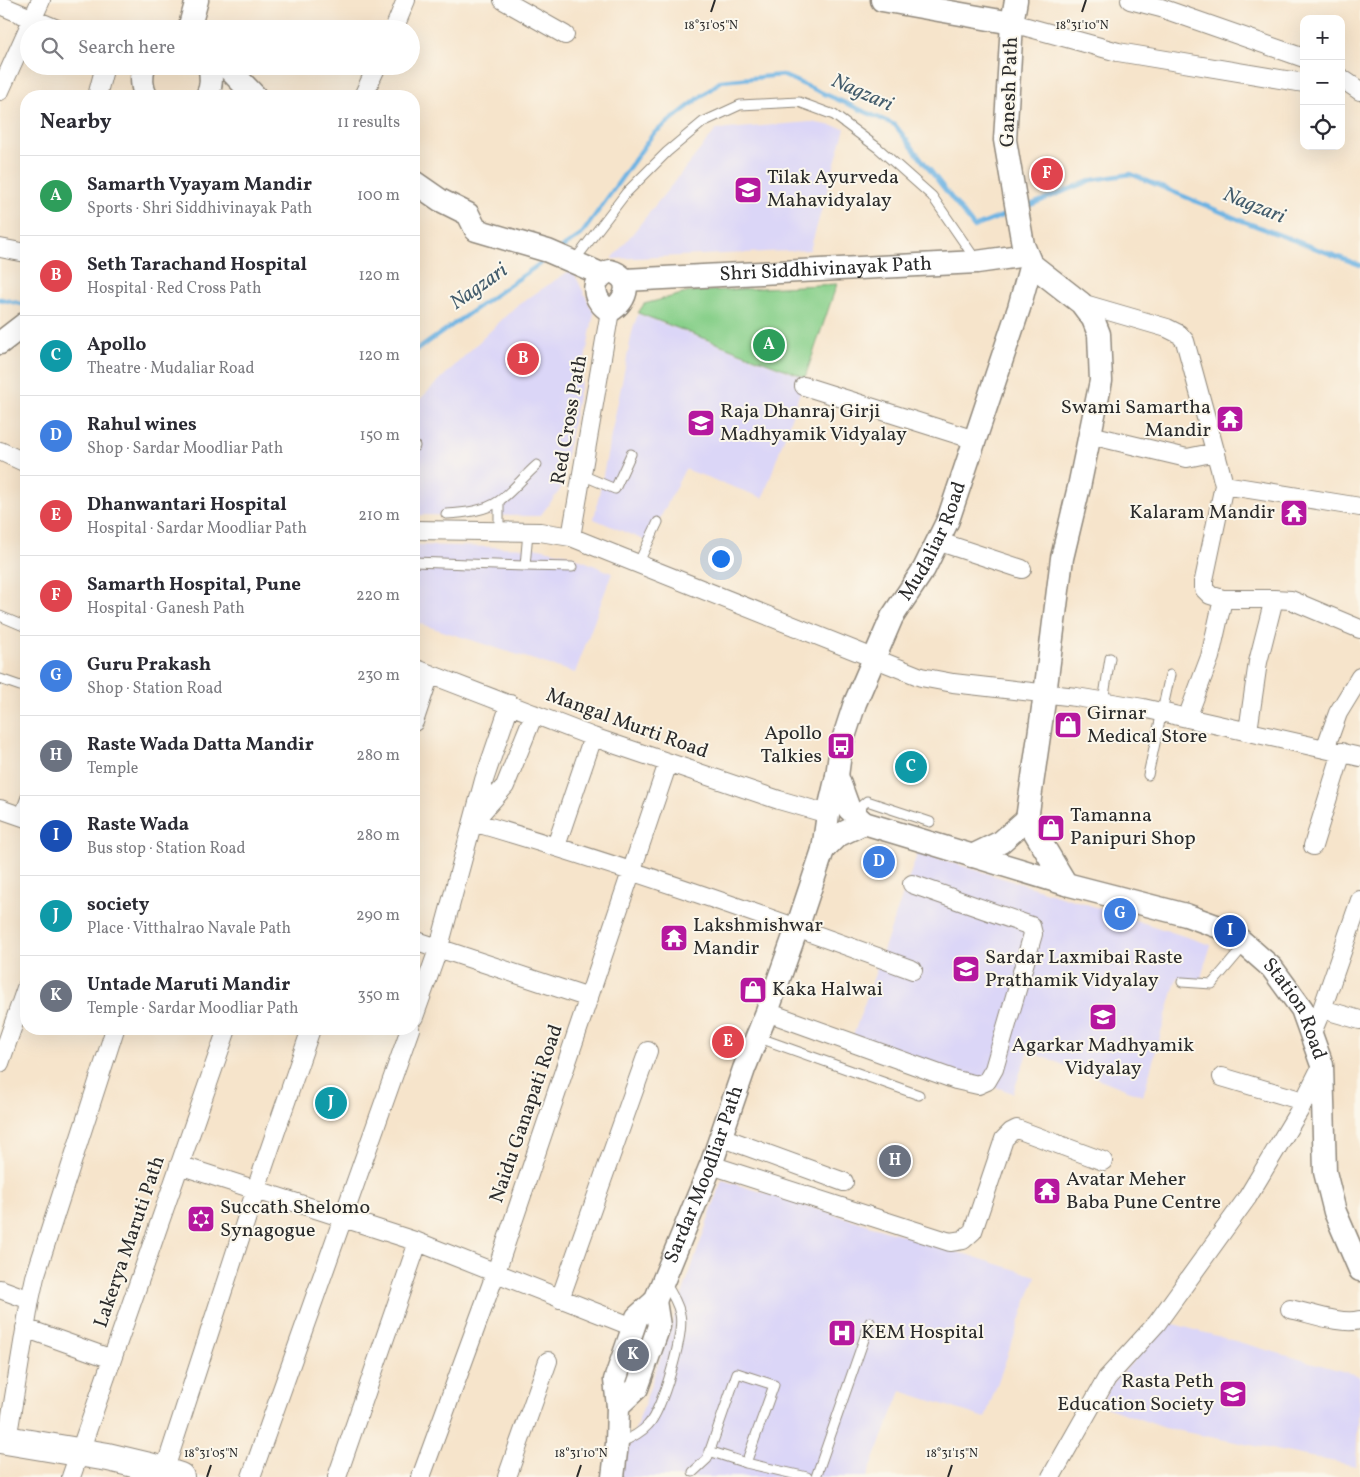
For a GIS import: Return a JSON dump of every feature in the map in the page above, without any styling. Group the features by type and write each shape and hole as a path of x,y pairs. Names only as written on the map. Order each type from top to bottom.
{"main road":[{"path":"2,1445 115,1477"},
{"path":"75,1466 125,1461 172,1475"}],"street":[{"path":"33,18 41,0"},
{"path":"398,20 406,0"},
{"path":"502,0 564,35"},
{"path":"882,0 948,6 1118,52 1300,82"},
{"name":"Ganesh Path","path":"1016,0 1012,23 1006,140 1027,254"},
{"path":"1130,0 1164,4 1300,56"},
{"path":"191,20 196,3"},
{"path":"196,3 201,20"},
{"path":"0,5 38,20"},
{"path":"0,91 20,47"},
{"path":"99,90 103,75"},
{"path":"143,75 144,90"},
{"path":"211,75 214,90"},
{"path":"235,75 249,90"},
{"path":"366,90 373,75"},
{"path":"1345,81 1360,92"},
{"path":"1345,90 1360,92"},
{"path":"420,190 468,214 476,230 562,256 601,274"},
{"path":"0,248 20,252"},
{"path":"1027,254 1081,303 1093,319 1099,334 1101,381 1062,558 1027,819 1066,884"},
{"name":"Shri Siddhivinayak Path","path":"625,280 978,262 1027,254"},
{"name":"Mudaliar Road","path":"828,814 837,776 841,746 852,711 892,618 924,570 948,520 1019,308 1027,254"},
{"path":"610,271 618,273 625,280 624,295 618,306 610,311 601,305 595,292 597,280 601,274 610,271"},
{"path":"1081,303 1167,328 1179,334 1185,341 1224,485 1204,580 1204,589 1210,595 1223,599 1291,600 1360,629"},
{"name":"Red Cross Path","path":"571,537 610,311"},
{"path":"0,343 20,328"},
{"path":"804,386 975,440"},
{"path":"1090,435 1187,458 1216,452"},
{"path":"0,451 20,459"},
{"path":"1224,485 1360,507"},
{"path":"420,530 540,532 571,537 921,677 1161,711 1360,757"},
{"path":"937,541 1022,569"},
{"path":"1187,718 1210,657 1223,599"},
{"path":"1248,731 1258,662 1274,599"},
{"path":"420,684 422,671"},
{"name":"Mangal Murti Road","path":"422,671 593,737 779,800 828,814"},
{"path":"1325,748 1338,713 1353,701 1360,677"},
{"path":"420,1000 439,947 484,780 510,704"},
{"path":"473,822 505,786 534,714"},
{"path":"556,846 593,737"},
{"path":"1313,846 1342,752"},
{"name":"Naidu Ganapati Road","path":"421,1477 496,1272 668,763"},
{"path":"823,850 859,818 848,809 837,776"},
{"path":"0,808 20,816"},
{"name":"Sardar Moodliar Path","path":"613,1477 617,1444 618,1406 615,1380 637,1317 659,1291 712,1165 823,850 828,814"},
{"name":"Station Road","path":"859,818 972,856 1066,884 1186,915 1230,931 1272,968 1302,1009 1322,1065 1326,1172 1335,1212 1360,1270"},
{"path":"972,856 1001,842 1027,819"},
{"path":"473,822 556,846 797,928 913,970"},
{"path":"767,1012 956,1080 978,1085 987,1081 994,1069 1033,934 1031,926 912,884"},
{"path":"1311,1035 1359,907"},
{"path":"420,942 589,998"},
{"path":"0,1063 20,1005"},
{"path":"1322,1009 1360,1020"},
{"path":"2,1445 35,1277 113,1035"},
{"name":"Lakerya Maruti Path","path":"75,1466 225,1035"},
{"path":"172,1475 256,1189 309,1035"},
{"path":"251,1477 408,1035"},
{"path":"560,1299 648,1051"},
{"path":"1051,1477 1107,1378 1157,1323 1247,1198 1322,1065"},
{"path":"1222,1077 1303,1101"},
{"path":"712,1165 950,1242 963,1240 973,1231 1004,1139 1011,1132 1017,1129 1103,1161"},
{"path":"721,1137 844,1182"},
{"path":"180,1165 418,1242 633,1327"},
{"path":"337,1477 418,1242"},
{"path":"0,1289 30,1300"},
{"path":"618,1406 637,1388 659,1326 659,1291"},
{"path":"1290,1309 1336,1320 1355,1322 1360,1320"},
{"path":"25,1328 112,1359"},
{"path":"506,1477 548,1361"}],"lane":[{"path":"562,256 668,152 703,122 740,105 799,102 834,115 884,154 932,196 978,262"},
{"path":"582,475 615,489 631,454"},
{"path":"446,514 462,514 479,510 498,502 536,465"},
{"path":"498,502 499,531"},
{"path":"638,564 658,522"},
{"path":"525,566 528,532"},
{"path":"420,562 572,567"},
{"path":"0,616 20,624"},
{"path":"1103,702 1110,658"},
{"path":"1148,775 1170,675"},
{"path":"0,679 20,686"},
{"path":"859,818 867,801 930,822"},
{"path":"1182,982 1212,984 1246,945"},
{"path":"757,1037 919,1095"},
{"path":"617,1444 628,1440 648,1425 658,1410 679,1342 680,1315 670,1291 659,1291"},
{"path":"816,1477 870,1322"},
{"path":"693,1472 707,1459 737,1373 774,1385 746,1463"},
{"path":"710,1451 746,1463 806,1477"}],"shaded area":[{"name":"Tilak Ayurveda Mahavidyalay","path":"810,122 845,128 810,250 612,259 716,130"},
{"path":"572,269 594,313 560,490 540,516 420,515 420,399 515,307"},
{"name":"Raja Dhanraj Girji Madhyamik Vidyalay","path":"638,314 805,378 763,498 685,469 648,542 594,519 633,328"},
{"path":"420,545 539,548 567,554 612,573 575,673 420,624"},
{"name":"Sardar Laxmibai Raste Prathamik Vidyalay","path":"918,852 1211,945 1199,984 1177,977 1143,1096 1028,1051 1013,1093 853,1036"},
{"name":"KEM Hospital","path":"722,1180 1036,1276 985,1418 901,1391 867,1477 621,1477 620,1474"},
{"name":"Rasta Peth Education Society","path":"1170,1323 1360,1376 1356,1466 1165,1428 1100,1405 1113,1382"}],"green space":[{"path":"837,284 805,377 638,313 644,304 690,292"}],"waterway":[{"name":"Nagzari","path":"560,249 581,235 653,134 721,81 782,75 895,125 974,227 1012,212"},
{"name":"Nagzari","path":"1023,208 1092,180 1131,174 1240,220 1360,265"},
{"name":"Nagzari","path":"420,348 548,258"},
{"path":"0,299 20,304"}],"place":[{"name":"Samarth Hospital, Pune","path":"1047,174"},
{"name":"Tilak Ayurveda Mahavidyalay","path":"748,190"},
{"name":"Samarth Vyayam Mandir","path":"769,345"},
{"name":"Seth Tarachand Hospital","path":"523,359"},
{"name":"Swami Samartha Mandir","path":"1230,419"},
{"name":"Raja Dhanraj Girji Madhyamik Vidyalay","path":"701,423"},
{"name":"Kalaram Mandir","path":"1294,513"},
{"name":"Girnar Medical Store","path":"1068,725"},
{"name":"Apollo Talkies","path":"841,746"},
{"name":"Apollo","path":"911,767"},
{"name":"Tamanna Panipuri Shop","path":"1051,828"},
{"name":"Rahul wines","path":"879,862"},
{"name":"Guru Prakash","path":"1120,914"},
{"name":"Raste Wada","path":"1230,931"},
{"name":"Lakshmishwar Mandir","path":"674,938"},
{"name":"Sardar Laxmibai Raste Prathamik Vidyalay","path":"966,969"},
{"name":"Kaka Halwai","path":"753,990"},
{"name":"Agarkar Madhyamik Vidyalay","path":"1103,1017"},
{"name":"Dhanwantari Hospital","path":"728,1042"},
{"name":"society","path":"331,1103"},
{"name":"Raste Wada Datta Mandir","path":"895,1161"},
{"name":"Avatar Meher Baba Pune Centre","path":"1047,1191"},
{"name":"Succath Shelomo Synagogue","path":"201,1219"},
{"name":"KEM Hospital","path":"842,1333"},
{"name":"Untade Maruti Mandir","path":"633,1355"},
{"name":"Rasta Peth Education Society","path":"1233,1394"}]}
